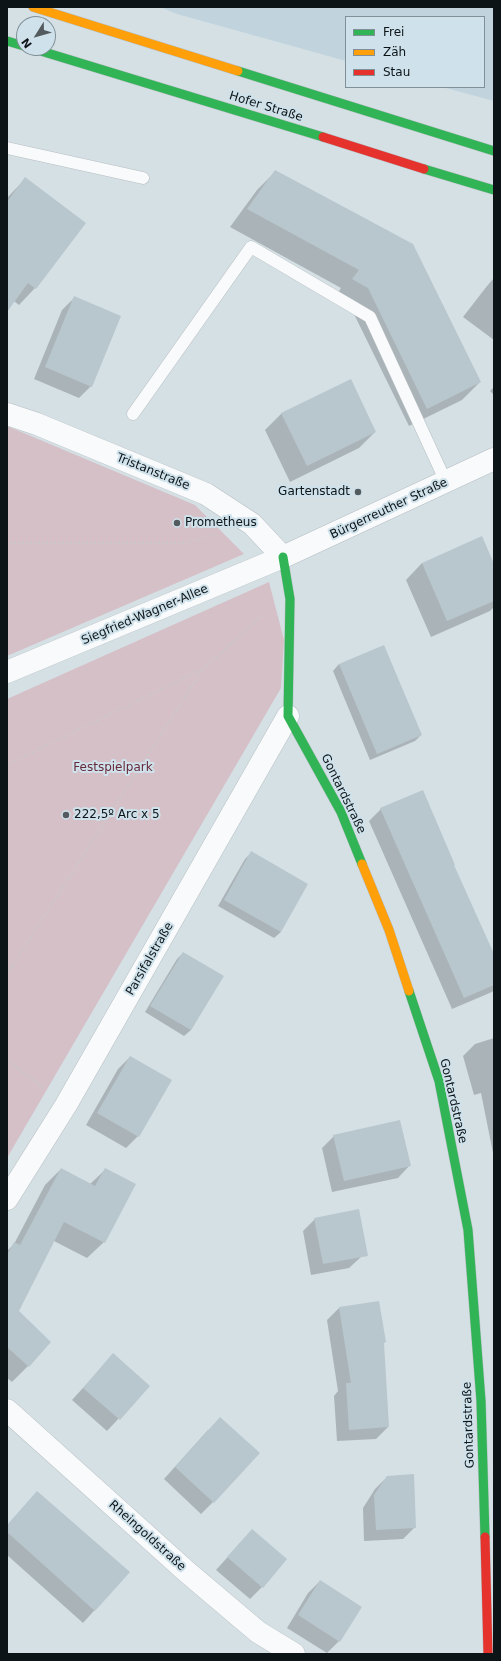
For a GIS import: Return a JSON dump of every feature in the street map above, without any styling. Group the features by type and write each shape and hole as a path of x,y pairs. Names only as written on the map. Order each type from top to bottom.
{"street":[{"path":"33,7 494,151"},
{"name":"Hofer Straße","path":"56,56 494,190"},
{"name":"Tristanstraße","path":"7,414 37,424 206,494 252,524 283,557"},
{"name":"Bürgerreuther Straße","path":"283,557 494,459"},
{"name":"Gontardstraße","path":"283,557 290,600 288,716 341,812 389,930 439,1081 468,1230 481,1401 488,1654"},
{"name":"Siegfried-Wagner-Allee","path":"7,672 283,557"},
{"name":"Parsifalstraße","path":"7,1199 66,1105 288,716"},
{"name":"Rheingoldstraße","path":"7,1410 187,1572 258,1632 294,1654"}],"lane":[{"path":"7,148 144,178"},
{"path":"133,414 251,247 370,317 446,482"}],"path":[{"path":"7,543 185,544 252,524"},
{"path":"7,974 202,669 265,612 290,600"},
{"path":"7,765 202,669"},
{"path":"7,1060 66,1105"}],"shaded area":[{"path":"160,7 494,7 494,101 446,88 485,88 485,16 345,16 345,61 177,14"}],"green space":[{"path":"7,426 195,505 244,554 7,656"},
{"name":"Festspielpark","path":"269,582 284,640 281,688 7,1158 7,699"}],"building":[{"path":"275,170 413,244 481,382 427,409 368,288 352,279 359,270 247,209"},
{"path":"25,177 86,223 36,289 28,283 7,312 7,202"},
{"path":"74,296 121,316 92,387 45,367"},
{"path":"351,379 376,432 307,466 281,413"},
{"path":"482,536 494,564 494,601 447,621 422,563"},
{"path":"384,645 422,735 377,754 339,664"},
{"path":"423,790 454,865 494,954 494,985 464,998 380,808"},
{"path":"251,851 308,884 281,932 224,900"},
{"path":"183,952 224,976 191,1030 150,1006"},
{"path":"130,1056 172,1080 139,1137 97,1113"},
{"path":"400,1120 411,1166 344,1181 333,1135"},
{"path":"61,1168 95,1186 105,1168 136,1184 105,1243 64,1222 19,1311 51,1342 29,1367 7,1347 7,1255 14,1242 20,1245"},
{"path":"359,1209 368,1256 323,1264 314,1218"},
{"path":"379,1301 386,1342 384,1343 389,1427 349,1430 346,1383 351,1383 339,1307"},
{"path":"113,1353 150,1386 120,1420 83,1388"},
{"path":"220,1417 260,1453 214,1503 175,1467"},
{"path":"414,1474 416,1528 376,1530 374,1495 387,1476"},
{"path":"37,1491 130,1572 95,1611 7,1532 7,1525"},
{"path":"252,1529 287,1559 263,1588 227,1557"},
{"path":"320,1580 362,1607 340,1642 298,1615"}],"traffic: fast":[{"path":"7,41 16,44"},
{"path":"56,56 323,137"},
{"path":"238,71 494,151"},
{"path":"424,169 494,190"},
{"path":"283,557 290,599 288,716 341,812 362,864"},
{"path":"409,991 439,1081 468,1230 481,1401 485,1537"}],"traffic: slow":[{"path":"33,7 238,71"},
{"path":"362,864 389,930 409,991"}],"traffic: jam":[{"path":"323,137 424,169"},
{"path":"485,1537 488,1654"}],"place":[{"name":"Gartenstadt","path":"358,492"},
{"name":"Prometheus","path":"177,523"},
{"name":"222,5º Arc x 5","path":"66,815"}]}
